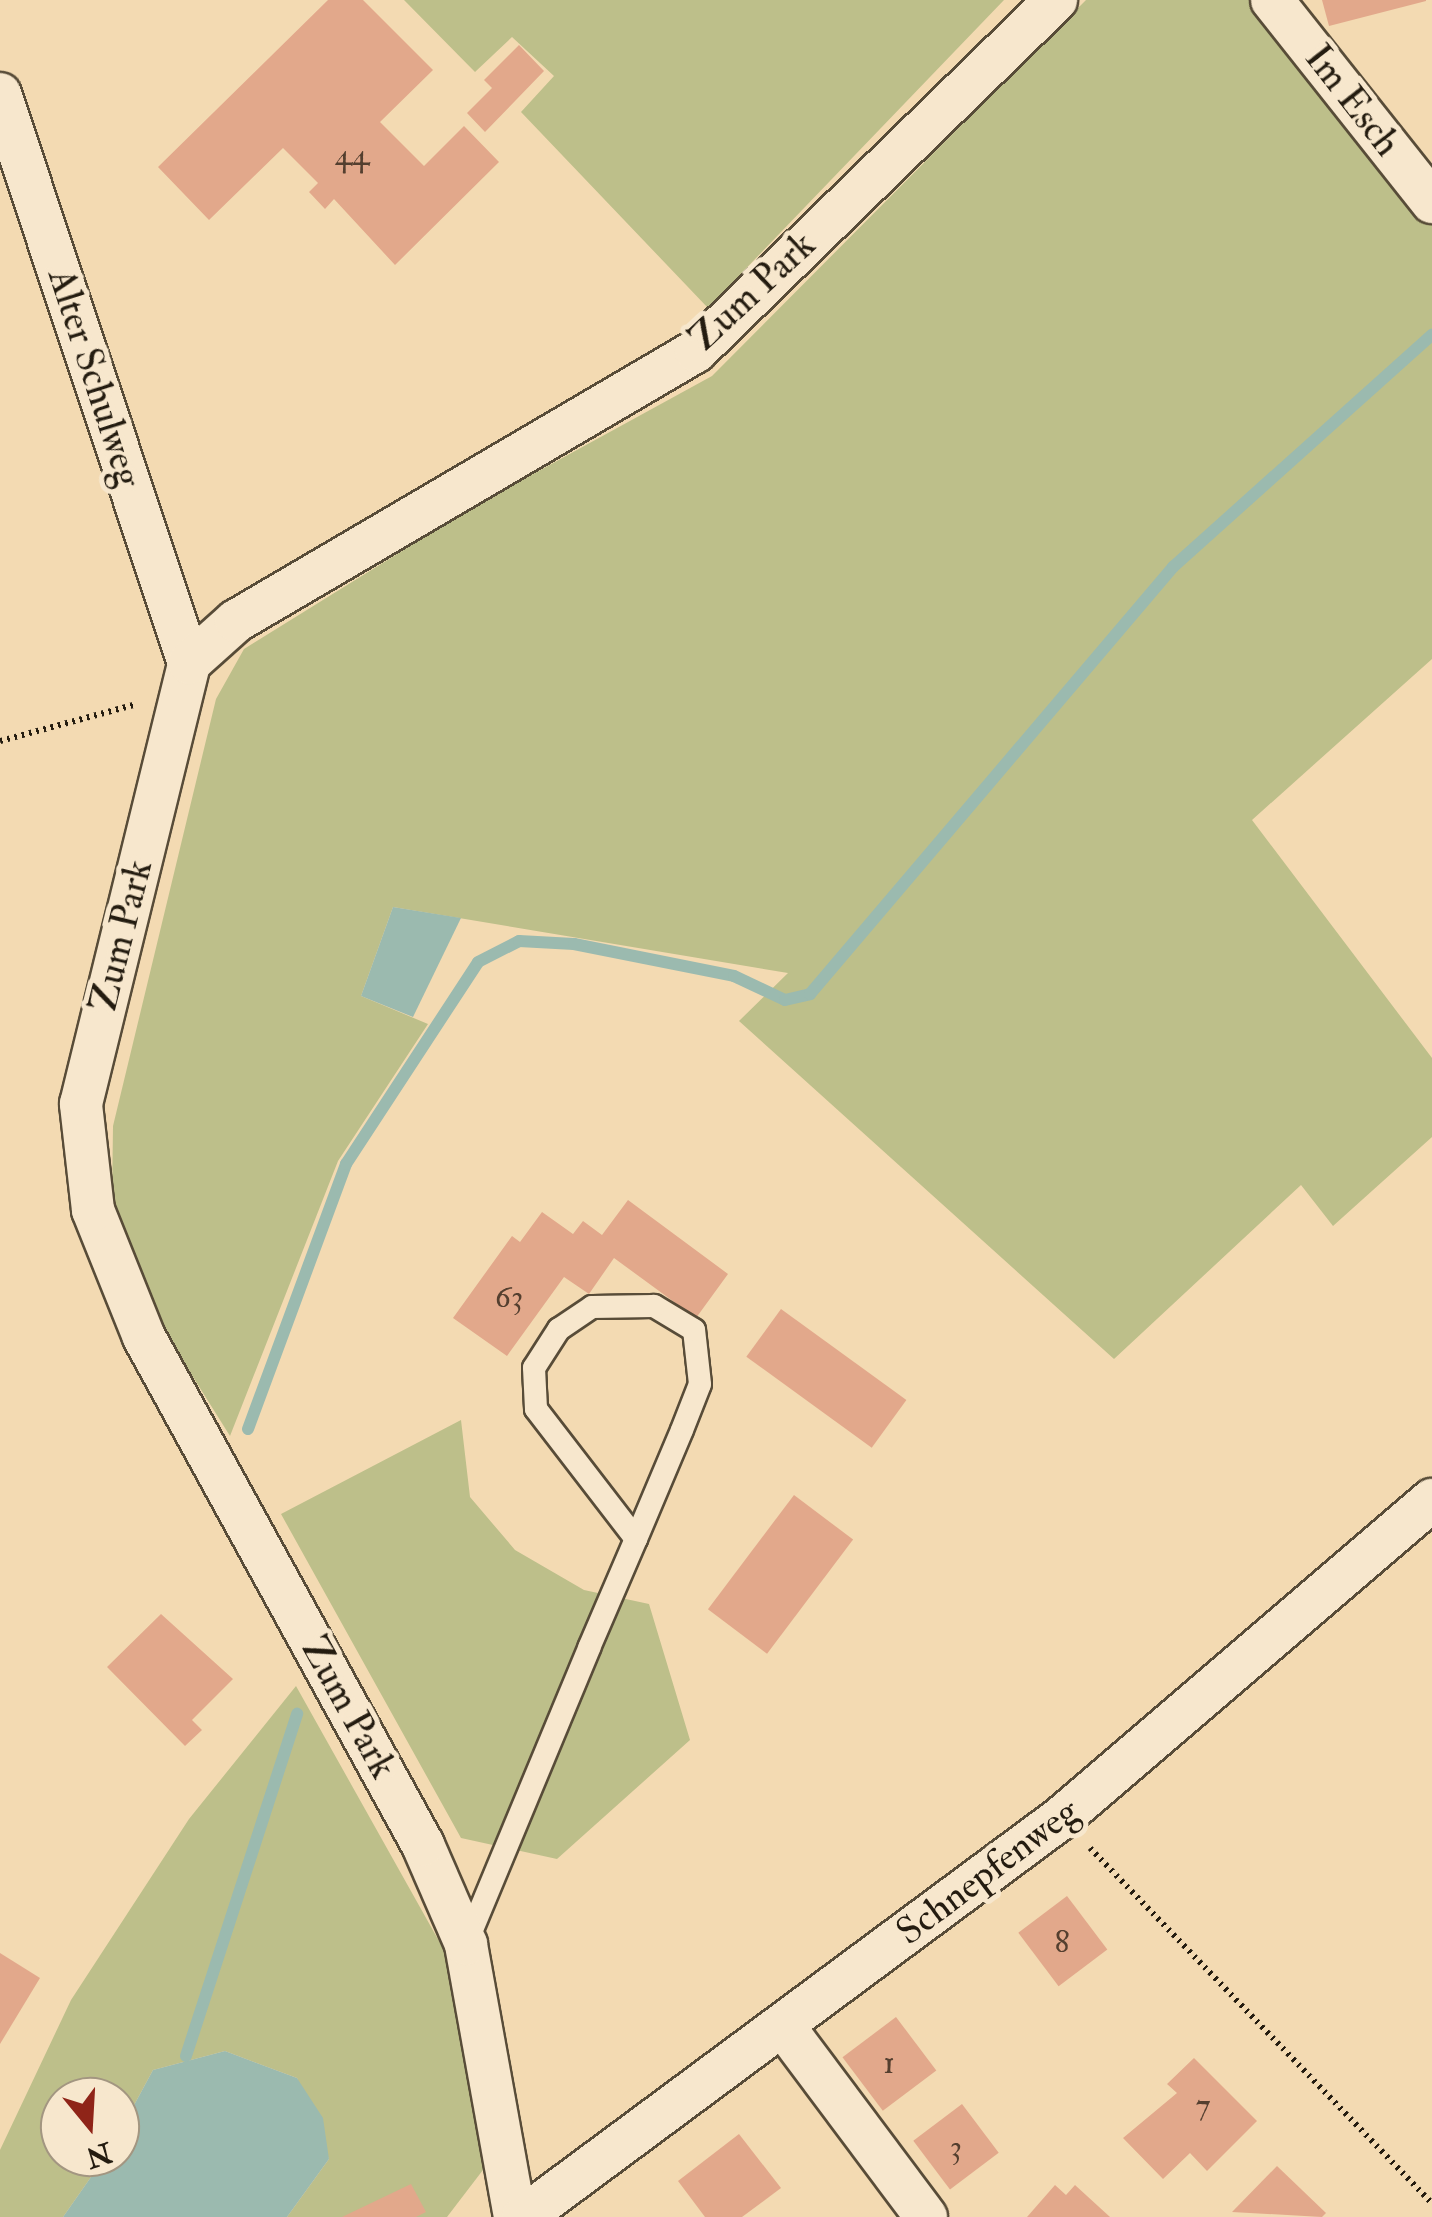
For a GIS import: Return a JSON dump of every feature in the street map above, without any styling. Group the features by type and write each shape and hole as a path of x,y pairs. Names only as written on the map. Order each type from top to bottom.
{"street":[{"name":"Zum Park","path":"516,2217 466,1944 424,1844 144,1338 93,1210 81,1104 189,663 236,621 420,507 696,350 1056,0"},
{"name":"Im Esch","path":"1272,0 1432,202"},
{"name":"Alter Schulweg","path":"0,94 189,663"},
{"name":"Schnepfenweg","path":"523,2217 1061,1818 1432,1500"},
{"path":"784,2026 926,2217"}],"lane":[{"path":"466,1944 636,1539 700,1384 694,1330 654,1306 592,1307 559,1329 534,1368 536,1409 636,1539"}],"path":[{"path":"0,741 163,698 177,712"},
{"path":"1061,1818 1432,2203"}],"green space":[{"path":"404,0 1004,0 708,308 521,112 554,76 512,37 475,72"},
{"path":"1086,0 1268,0 1432,210 1432,659 1252,820 1432,1058 1432,1137 1333,1226 1301,1185 1114,1359 739,1021 788,973 393,907 361,996 428,1024 338,1161 230,1436 163,1329 112,1199 113,1126 216,699 244,649 473,507 712,376"},
{"path":"461,1420 470,1497 515,1550 584,1590 649,1604 690,1740 557,1859 461,1838 281,1514"},
{"path":"296,1686 444,1950 486,2166 447,2217 287,2217 329,2159 297,2078 225,2051 153,2070 140,2094 140,2077 40,2077 40,2177 91,2177 63,2217 0,2217 0,2150 71,2000 189,1819"}],"water":[{"path":"393,907 461,918 413,1017 361,996"},
{"path":"225,2051 297,2078 323,2118 329,2159 287,2217 63,2217 91,2177 140,2177 140,2094 153,2070"}],"building":[{"path":"328,0 363,0 433,70 380,122 424,166 464,126 499,162 395,265 334,199 325,209 309,192 318,183 283,148 209,220 158,167"},
{"path":"1322,0 1426,0 1426,1 1329,26"},
{"path":"519,45 544,71 485,132 467,113 492,88 484,80"},
{"path":"628,1200 728,1274 696,1318 614,1258 589,1294 564,1277 507,1356 453,1318 512,1236 520,1242 542,1212 573,1234 583,1221 602,1235"},
{"path":"781,1309 906,1400 872,1448 746,1357"},
{"path":"794,1495 853,1540 767,1654 708,1609"},
{"path":"161,1614 233,1679 192,1720 202,1730 185,1746 107,1667"},
{"path":"1067,1896 1107,1950 1059,1986 1018,1933"},
{"path":"0,1953 40,1978 0,2044"},
{"path":"896,2017 936,2071 883,2111 842,2057"},
{"path":"1194,2058 1257,2121 1207,2171 1190,2153 1163,2179 1123,2138 1177,2093 1167,2084"},
{"path":"962,2104 999,2153 950,2189 913,2141"},
{"path":"739,2134 781,2188 742,2217 705,2217 678,2181"},
{"path":"1277,2166 1326,2213 1322,2217 1232,2212"},
{"path":"411,2184 426,2212 416,2217 342,2217"},
{"path":"1055,2185 1066,2195 1075,2185 1110,2217 1027,2217"}],"waterway":[{"path":"248,1429 346,1164 478,962 519,941 574,944 734,976 785,1000 810,994 1173,567 1432,335"},
{"path":"186,2056 297,1714"}]}
